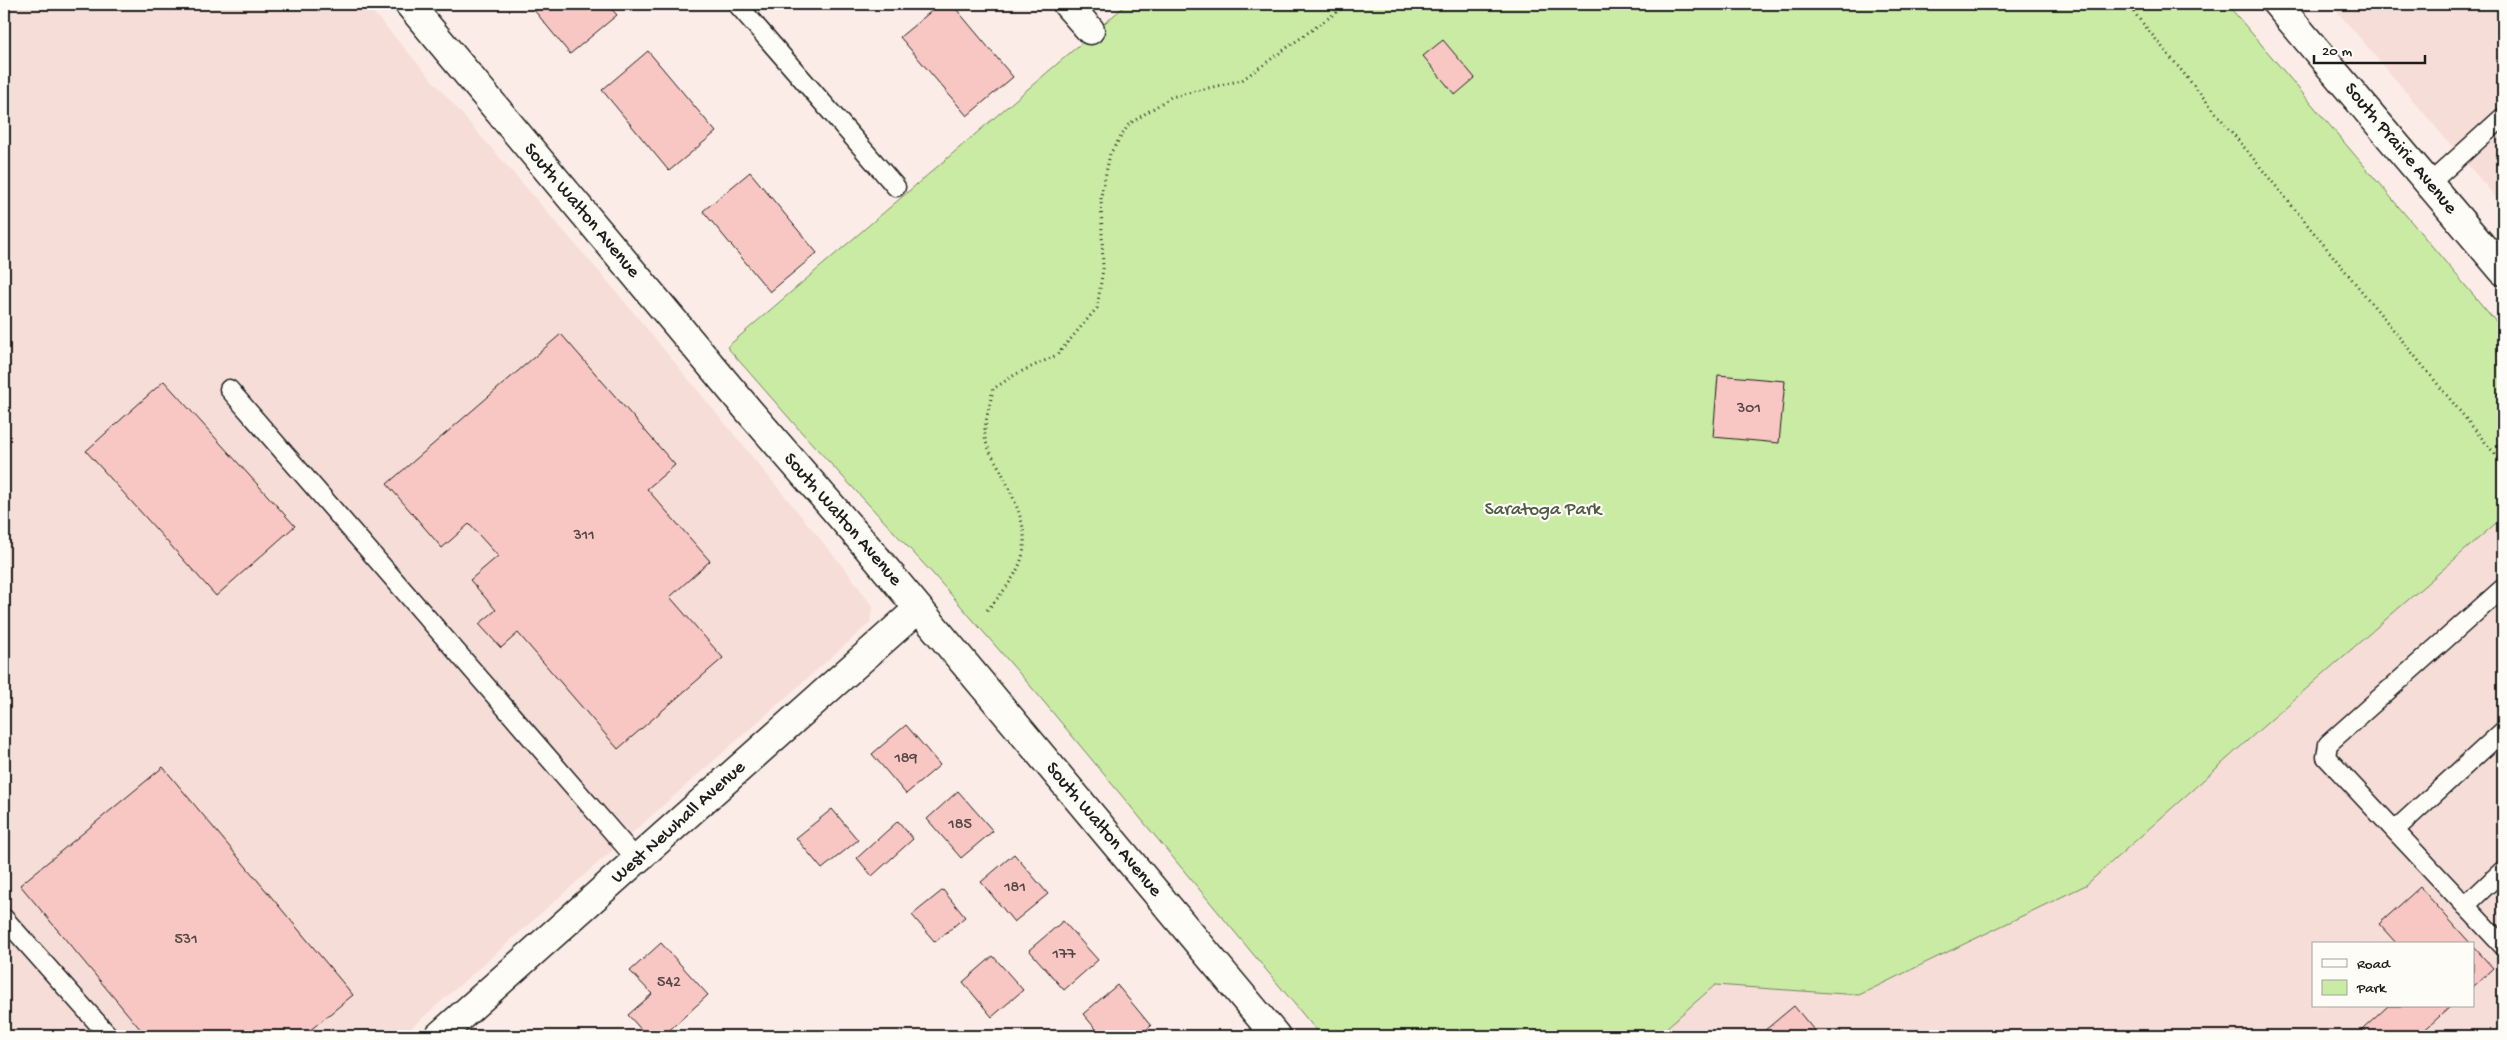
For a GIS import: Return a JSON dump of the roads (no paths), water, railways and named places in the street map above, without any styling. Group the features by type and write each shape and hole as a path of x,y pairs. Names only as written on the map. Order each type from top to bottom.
{"street":[{"name":"South Walton Avenue","path":"409,4 749,412 918,609 1276,1036"},
{"path":"1067,4 1090,30"},
{"name":"South Prairie Avenue","path":"2277,4 2503,271"},
{"name":"West Newhall Avenue","path":"439,1036 918,609"}],"lane":[{"path":"737,4 896,188"},
{"path":"2429,184 2503,117"},
{"path":"229,389 637,860"},
{"path":"2503,588 2328,744 2326,757 2503,946"},
{"path":"2395,830 2503,731"},
{"path":"2465,906 2503,870"},
{"path":"4,918 109,1036"}],"park label":[{"name":"Saratoga Park","path":"1543,510"}]}
